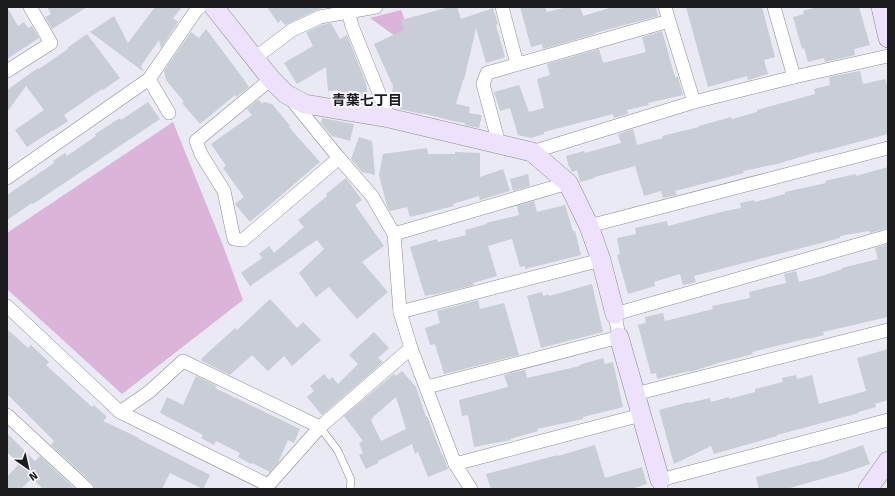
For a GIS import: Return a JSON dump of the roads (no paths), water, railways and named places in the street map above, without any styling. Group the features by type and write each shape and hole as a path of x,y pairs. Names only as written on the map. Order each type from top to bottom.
{"street":[{"path":"7,71 51,43 30,7"},
{"path":"7,178 149,79 200,7"},
{"path":"214,7 271,79 286,94 372,196 394,234 400,312 411,348 455,464 471,489"},
{"path":"255,58 292,30 320,18 348,10 376,7"},
{"path":"502,7 517,64"},
{"path":"666,7 694,102"},
{"path":"774,7 794,77"},
{"path":"881,7 888,38"},
{"path":"348,10 352,26 389,118"},
{"path":"498,144 483,84 487,73 669,21"},
{"path":"532,152 694,102 794,77 888,56"},
{"path":"149,79 169,113"},
{"path":"271,79 196,141 200,154 224,191 234,239 243,240 339,158"},
{"path":"286,94 305,104 389,118 532,152 568,183 589,226 601,260 619,336 661,484 888,420"},
{"path":"589,226 888,148"},
{"path":"394,234 568,183"},
{"path":"615,314 888,236"},
{"path":"400,312 601,260"},
{"path":"7,306 120,412 266,487 320,427 411,348"},
{"path":"635,394 888,330"},
{"path":"427,387 619,336"},
{"path":"120,412 149,392 183,361 320,427"},
{"path":"7,415 87,489"},
{"path":"455,464 641,415"},
{"path":"868,489 888,461"}],"lane":[{"path":"320,427 338,450 351,480 350,489"}],"district":[{"name":"青葉七丁目","path":"367,100"}]}
